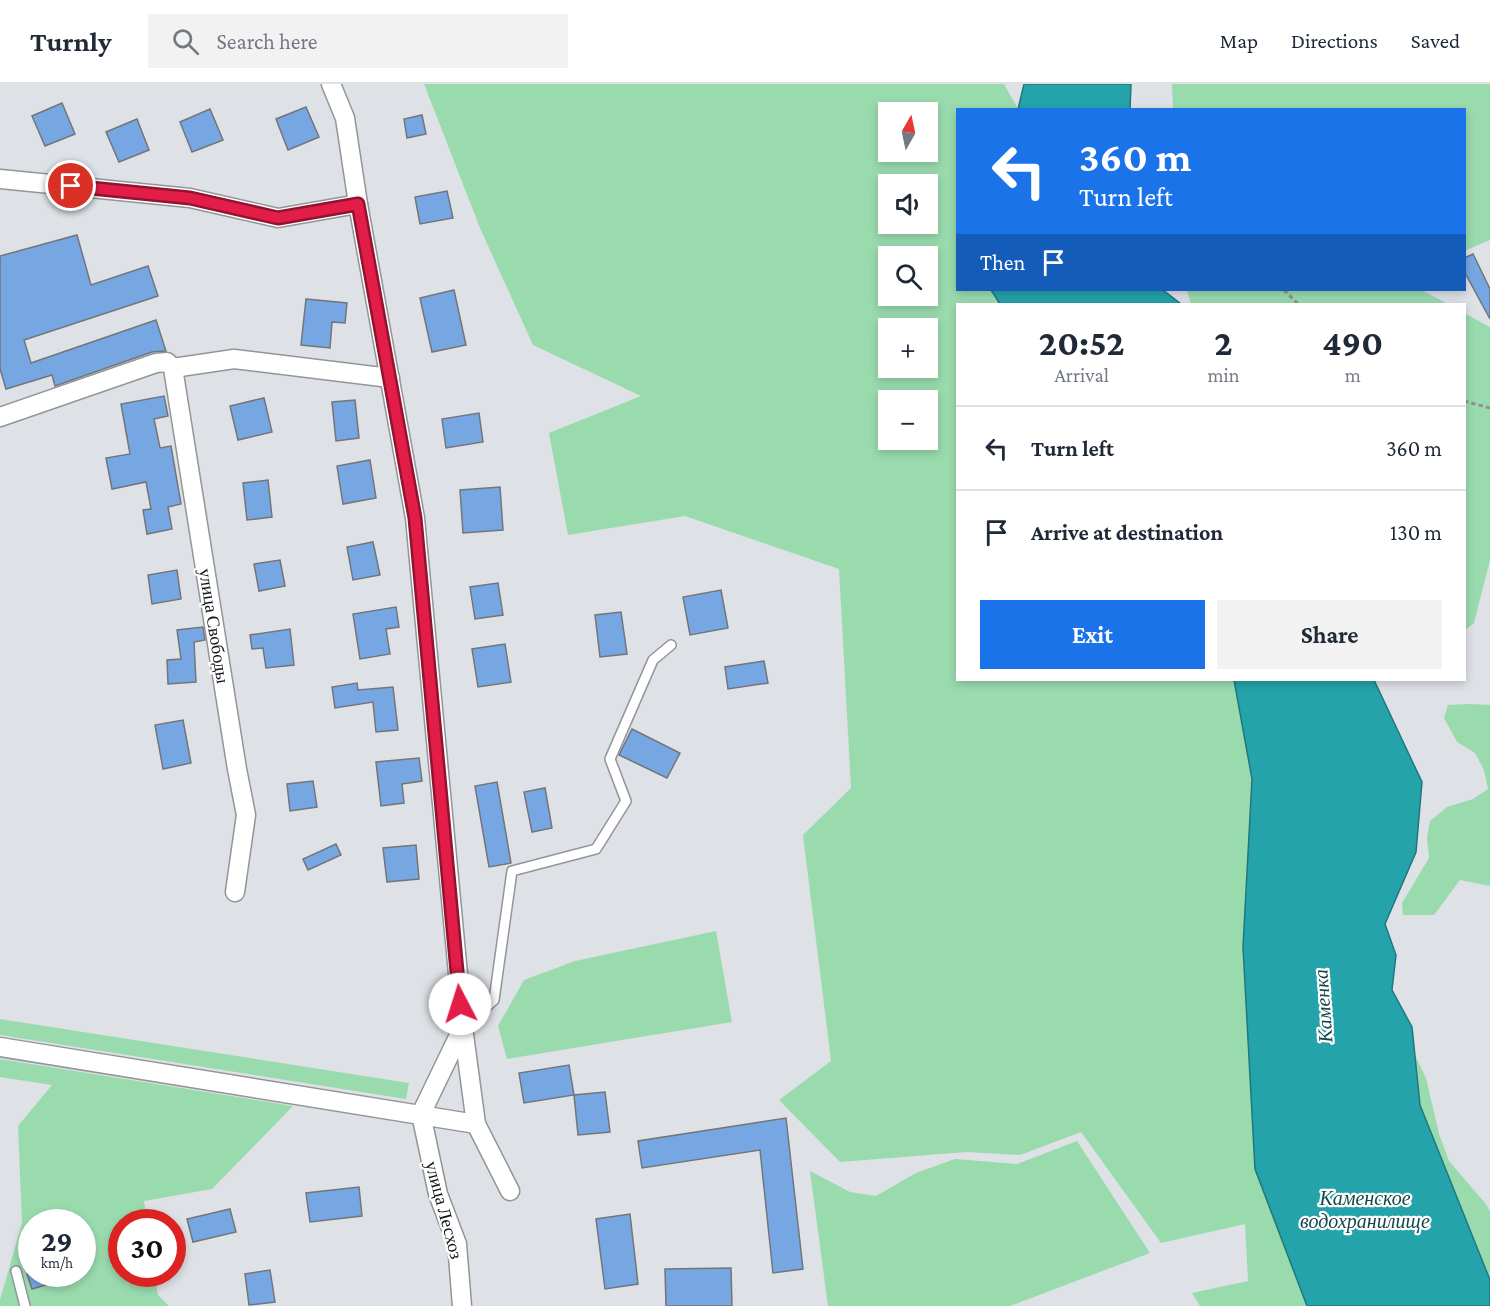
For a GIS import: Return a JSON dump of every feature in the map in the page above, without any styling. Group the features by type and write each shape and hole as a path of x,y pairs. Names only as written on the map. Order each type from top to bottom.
{"street":[{"path":"331,84 345,118 358,204 415,518 463,1027 476,1124 510,1191"},
{"path":"0,178 190,198 278,218 358,204"},
{"path":"0,417 156,363 170,365 234,359 390,378"},
{"name":"улица Свободы","path":"170,365 246,815 235,892"},
{"path":"421,1114 463,1027"},
{"path":"0,1047 476,1124"},
{"name":"улица Лесхоз","path":"421,1114 438,1194 457,1244 462,1306"}],"lane":[{"path":"463,1027 494,1000 512,871 596,849 626,801 610,759 653,660 671,645"},
{"path":"16,1271 25,1306"}],"path":[{"path":"1285,291 1297,303"},
{"path":"1466,402 1490,408"}],"green space":[{"path":"424,84 1004,84 1017,108 956,108 956,291 992,291 999,303 956,303 956,681 1234,681 1252,779 1243,947 1255,1169 1307,1306 1200,1306 1192,1293 1248,1281 1245,1224 1161,1243 1081,1132 1020,1155 966,1152 840,1162 779,1100 831,1061 803,835 851,788 839,569 685,516 568,535 549,433 641,396 533,345 480,228"},
{"path":"1172,84 1490,84 1490,240 1466,250 1466,108 1173,108"},
{"path":"1187,291 1423,291 1446,303 1191,303"},
{"path":"1466,314 1490,327 1490,560 1474,623 1466,629"},
{"path":"1448,705 1490,705 1490,886 1460,880 1434,915 1403,915 1402,903 1429,858 1427,837 1430,821 1447,807 1473,799 1488,789 1484,770 1475,753 1457,742 1444,718"},
{"path":"716,931 732,1022 507,1059 498,1026 524,980 575,961"},
{"path":"0,1019 409,1083 406,1099 0,1035"},
{"path":"1405,1035 1426,1078 1439,1134 1449,1161 1490,1211 1490,1303 1417,1124"},
{"path":"0,1059 293,1106 212,1189 144,1201 145,1209 108,1209 108,1287 156,1287 158,1295 169,1306 0,1306 18,1237 18,1287 96,1287 96,1209 21,1209 18,1126 52,1085 0,1077"},
{"path":"1077,1141 1150,1253 1010,1306 828,1306 810,1171 850,1192 876,1196 916,1173 955,1159 1017,1164"}],"water":[{"path":"1024,84 1131,84 1130,108 1018,108"},
{"path":"992,291 1164,291 1180,303 999,303"},
{"name":"Каменское водохранилище","path":"1234,681 1374,681 1422,782 1416,852 1385,924 1396,955 1392,990 1412,1027 1420,1105 1490,1280 1490,1306 1307,1306 1255,1169 1243,947 1252,779"}],"building":[{"path":"62,103 75,134 45,146 32,116"},
{"path":"306,107 319,137 288,150 276,119"},
{"path":"210,109 223,140 192,152 180,122"},
{"path":"422,115 426,134 407,138 404,119"},
{"path":"137,119 149,150 119,162 106,132"},
{"path":"447,191 453,218 420,224 415,197"},
{"path":"77,235 91,285 148,266 158,296 24,340 31,363 156,320 166,351 152,352 55,386 52,375 6,389 0,369 0,256"},
{"path":"1473,254 1490,289 1490,319 1466,275 1466,257"},
{"path":"454,290 466,345 432,352 420,298"},
{"path":"306,299 347,303 345,323 332,322 330,348 301,345"},
{"path":"164,396 168,416 154,419 160,448 171,446 181,504 168,507 172,529 147,534 143,510 151,509 146,482 112,489 106,458 130,454 121,404"},
{"path":"264,398 272,432 238,440 230,406"},
{"path":"355,400 359,438 336,441 332,402"},
{"path":"479,413 483,442 446,448 442,419"},
{"path":"370,460 376,498 343,504 337,466"},
{"path":"268,480 272,517 247,520 243,483"},
{"path":"500,487 503,530 463,533 460,490"},
{"path":"373,542 380,575 353,580 347,547"},
{"path":"280,560 285,586 259,591 254,564"},
{"path":"177,570 181,599 152,604 148,575"},
{"path":"498,583 503,615 475,619 470,587"},
{"path":"721,590 728,628 690,635 683,597"},
{"path":"396,607 399,627 386,629 390,654 360,659 353,614"},
{"path":"621,612 627,654 600,657 595,615"},
{"path":"203,627 205,640 194,642 196,682 168,684 167,660 181,659 177,630"},
{"path":"290,629 294,665 266,668 263,648 252,649 250,635"},
{"path":"505,644 511,682 478,687 472,649"},
{"path":"764,661 768,683 728,689 725,667"},
{"path":"357,683 358,690 393,687 398,730 376,732 373,702 335,708 332,687"},
{"path":"183,720 191,763 163,769 155,725"},
{"path":"632,729 680,753 667,778 619,755"},
{"path":"419,758 422,781 402,784 404,803 381,806 376,762"},
{"path":"313,781 317,807 290,811 287,784"},
{"path":"497,782 511,863 489,867 475,786"},
{"path":"545,788 552,828 532,832 524,792"},
{"path":"336,844 341,855 308,870 303,859"},
{"path":"416,845 419,879 387,882 383,848"},
{"path":"569,1065 574,1095 524,1103 519,1073"},
{"path":"605,1092 610,1132 578,1135 574,1095"},
{"path":"786,1118 803,1269 773,1273 760,1150 642,1168 638,1141"},
{"path":"359,1187 362,1216 310,1222 306,1193"},
{"path":"230,1209 236,1232 193,1242 187,1219"},
{"path":"630,1214 638,1284 605,1289 596,1219"},
{"path":"731,1268 732,1306 666,1306 665,1269"},
{"path":"270,1270 275,1302 249,1305 245,1274"}],"route":[{"path":"71,186 190,198 278,218 358,204 415,518 460,1004"}],"water label":[{"name":"Каменка","path":"1323,1006"}]}
